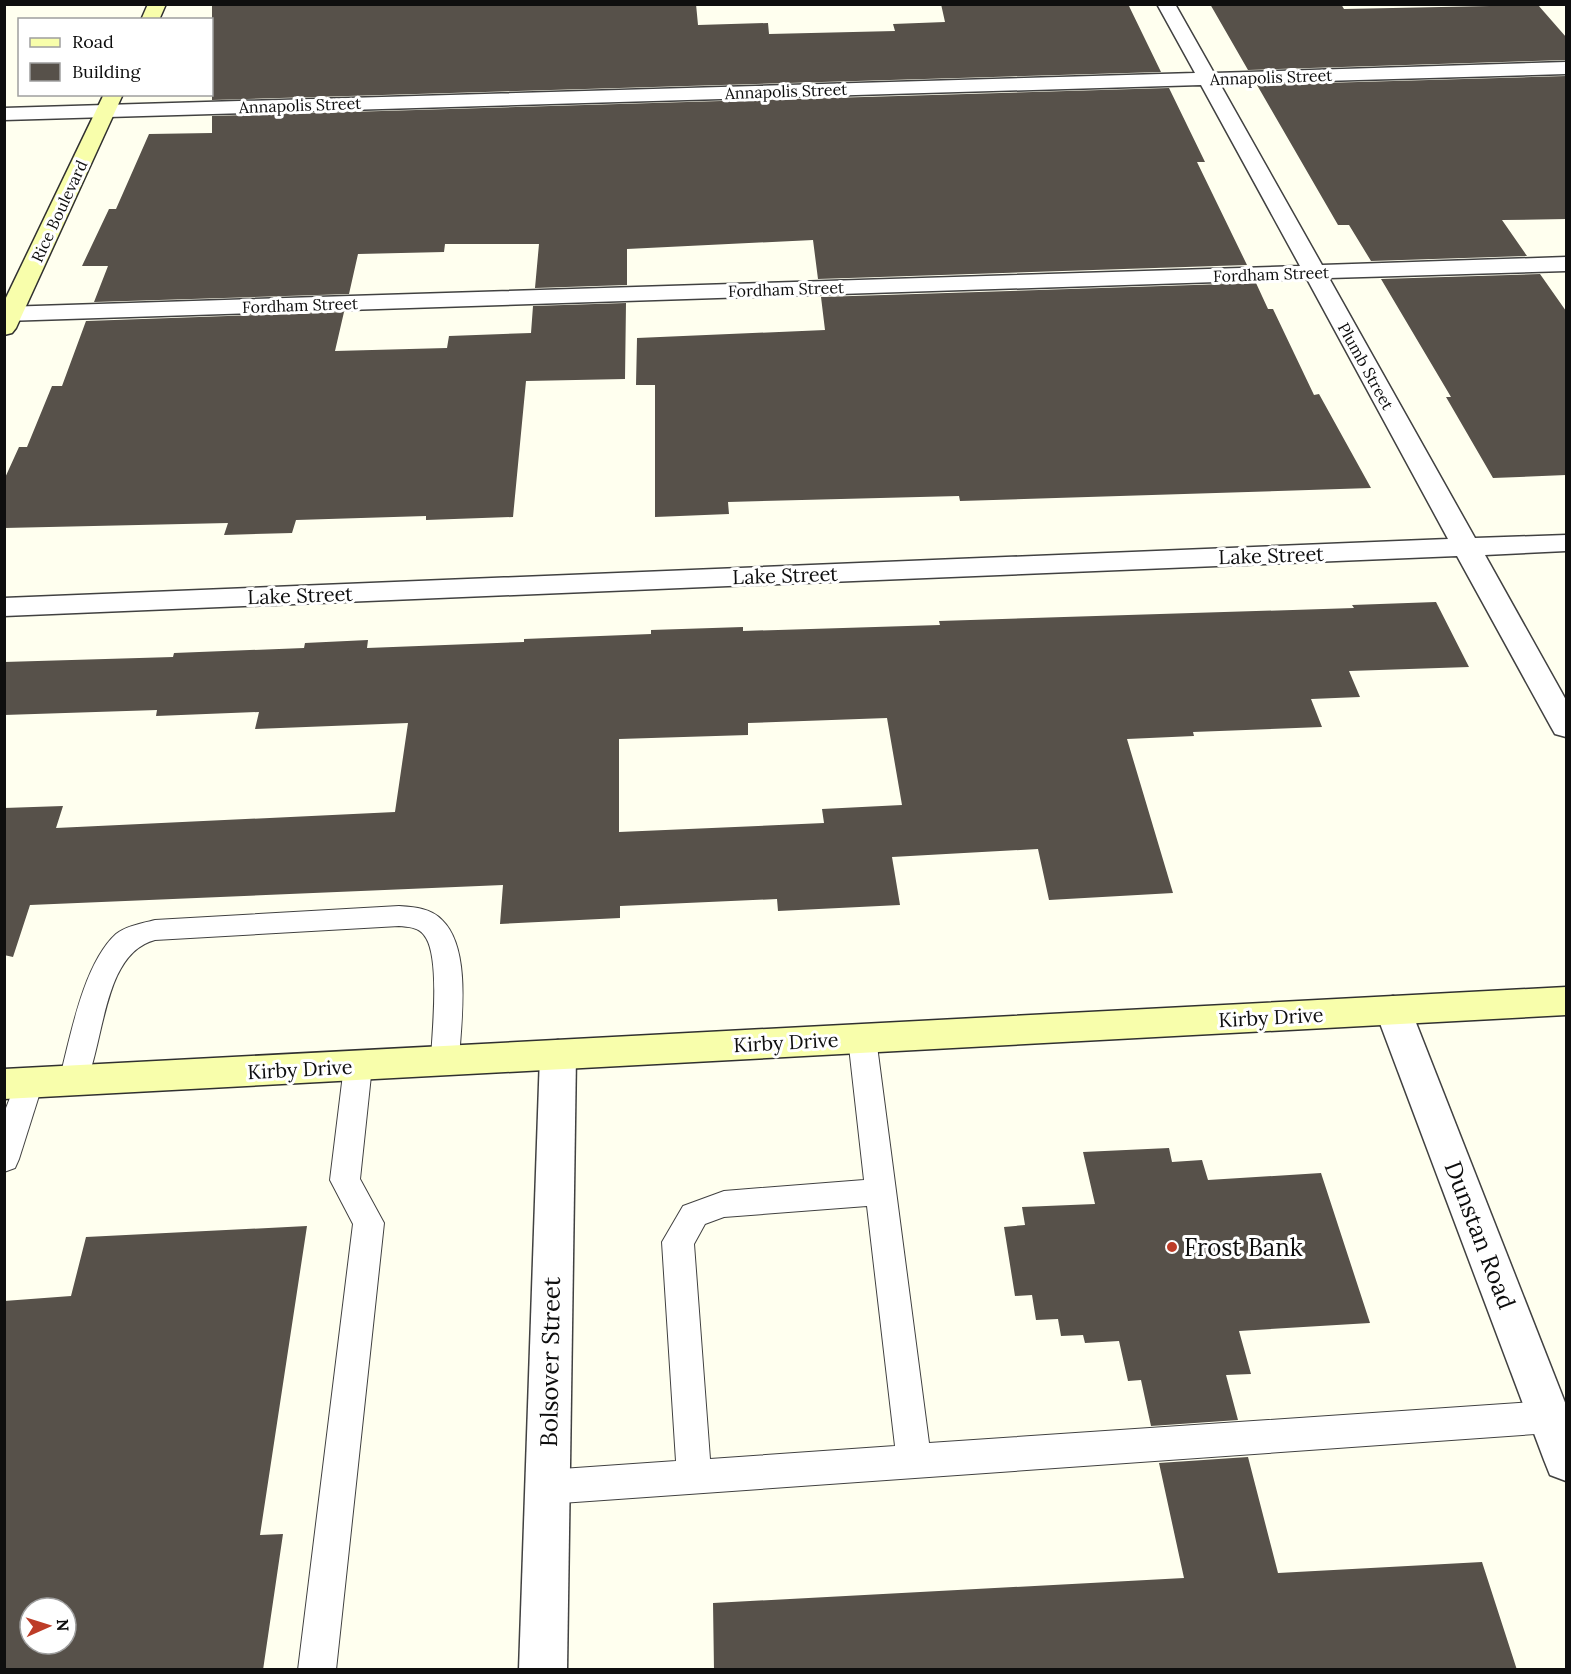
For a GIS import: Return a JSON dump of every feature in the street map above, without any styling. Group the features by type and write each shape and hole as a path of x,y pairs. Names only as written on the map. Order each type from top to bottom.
{"main road":[{"path":"151,18 157,4"},
{"name":"Rice Boulevard","path":"7,319 111,103"},
{"name":"Kirby Drive","path":"17,1083 1566,1001"}],"street":[{"name":"Plumb Street","path":"1166,4 1566,728"},
{"name":"Annapolis Street","path":"4,114 111,103 1207,79 1566,68"},
{"name":"Fordham Street","path":"7,319 1566,264"},
{"name":"Lake Street","path":"4,607 1566,543"},
{"name":"Dunstan Road","path":"1393,1010 1566,1460"},
{"name":"Bolsover Street","path":"543,1670 558,1055"}],"lane":[{"path":"73,1081 110,963 124,942 135,935 154,930 399,916 424,919 441,936 448,960 445,1060"},
{"path":"862,1038 914,1461"},
{"path":"317,1670 369,1223 345,1180 358,1066"},
{"path":"4,1159 17,1083"},
{"path":"694,1477 678,1242 694,1215 724,1204 880,1192"},
{"path":"547,1487 1550,1417"}],"building":[{"path":"212,4 696,4 698,25 768,23 769,34 895,31 893,24 945,22 941,4 1128,4 1161,72 212,100"},
{"path":"1210,4 1341,4 1344,9 1538,5 1566,37 1566,60 1248,70"},
{"path":"1566,76 1566,219 1502,220 1527,256 1371,261 1349,225 1338,225 1257,85"},
{"path":"1169,88 1205,162 1197,162 1247,265 818,279 813,240 627,249 627,285 535,288 539,244 445,244 444,252 358,254 349,294 94,302 108,266 82,266 109,209 116,209 149,134 212,133 212,116"},
{"path":"1540,274 1566,311 1566,475 1493,478 1446,397 1451,397 1381,279"},
{"path":"1256,283 1268,309 1273,309 1314,395 1319,394 1371,488 960,501 959,496 728,502 729,514 655,517 655,385 636,385 637,338 825,330 821,297"},
{"path":"626,303 625,379 526,381 513,517 426,520 426,516 296,520 292,533 224,535 228,523 4,528 4,480 19,447 27,447 52,386 62,386 86,321 344,312 335,351 447,348 449,336 531,333 533,306"},
{"path":"1436,602 1469,667 1349,671 1360,697 1311,699 1322,727 1193,732 1194,736 1127,739 1173,893 1049,900 1038,849 892,857 900,905 778,911 777,899 620,906 620,918 500,924 503,885 30,905 13,957 4,955 4,808 63,806 56,828 395,812 408,723 255,729 259,712 156,716 157,710 4,715 4,662 173,657 174,653 304,648 305,643 368,640 367,648 651,634 651,630 743,627 743,631 940,625 939,621 1354,608 1352,605","holes":["887,718 902,805 822,809 824,823 619,832 619,739 748,735 748,723"]},
{"name":"Frost Bank","path":"1169,1148 1172,1162 1202,1160 1208,1180 1321,1173 1370,1323 1239,1331 1251,1374 1226,1375 1238,1420 1151,1426 1141,1380 1128,1381 1119,1341 1085,1343 1083,1335 1061,1336 1058,1319 1036,1320 1032,1295 1015,1296 1004,1227 1025,1225 1022,1207 1095,1204 1083,1152"},
{"path":"307,1226 260,1535 283,1534 263,1670 4,1670 4,1301 71,1296 86,1237"},
{"path":"1248,1457 1278,1573 1482,1562 1517,1670 714,1670 713,1603 1184,1578 1159,1463"}],"place":[{"name":"Frost Bank","path":"1172,1247"}]}
